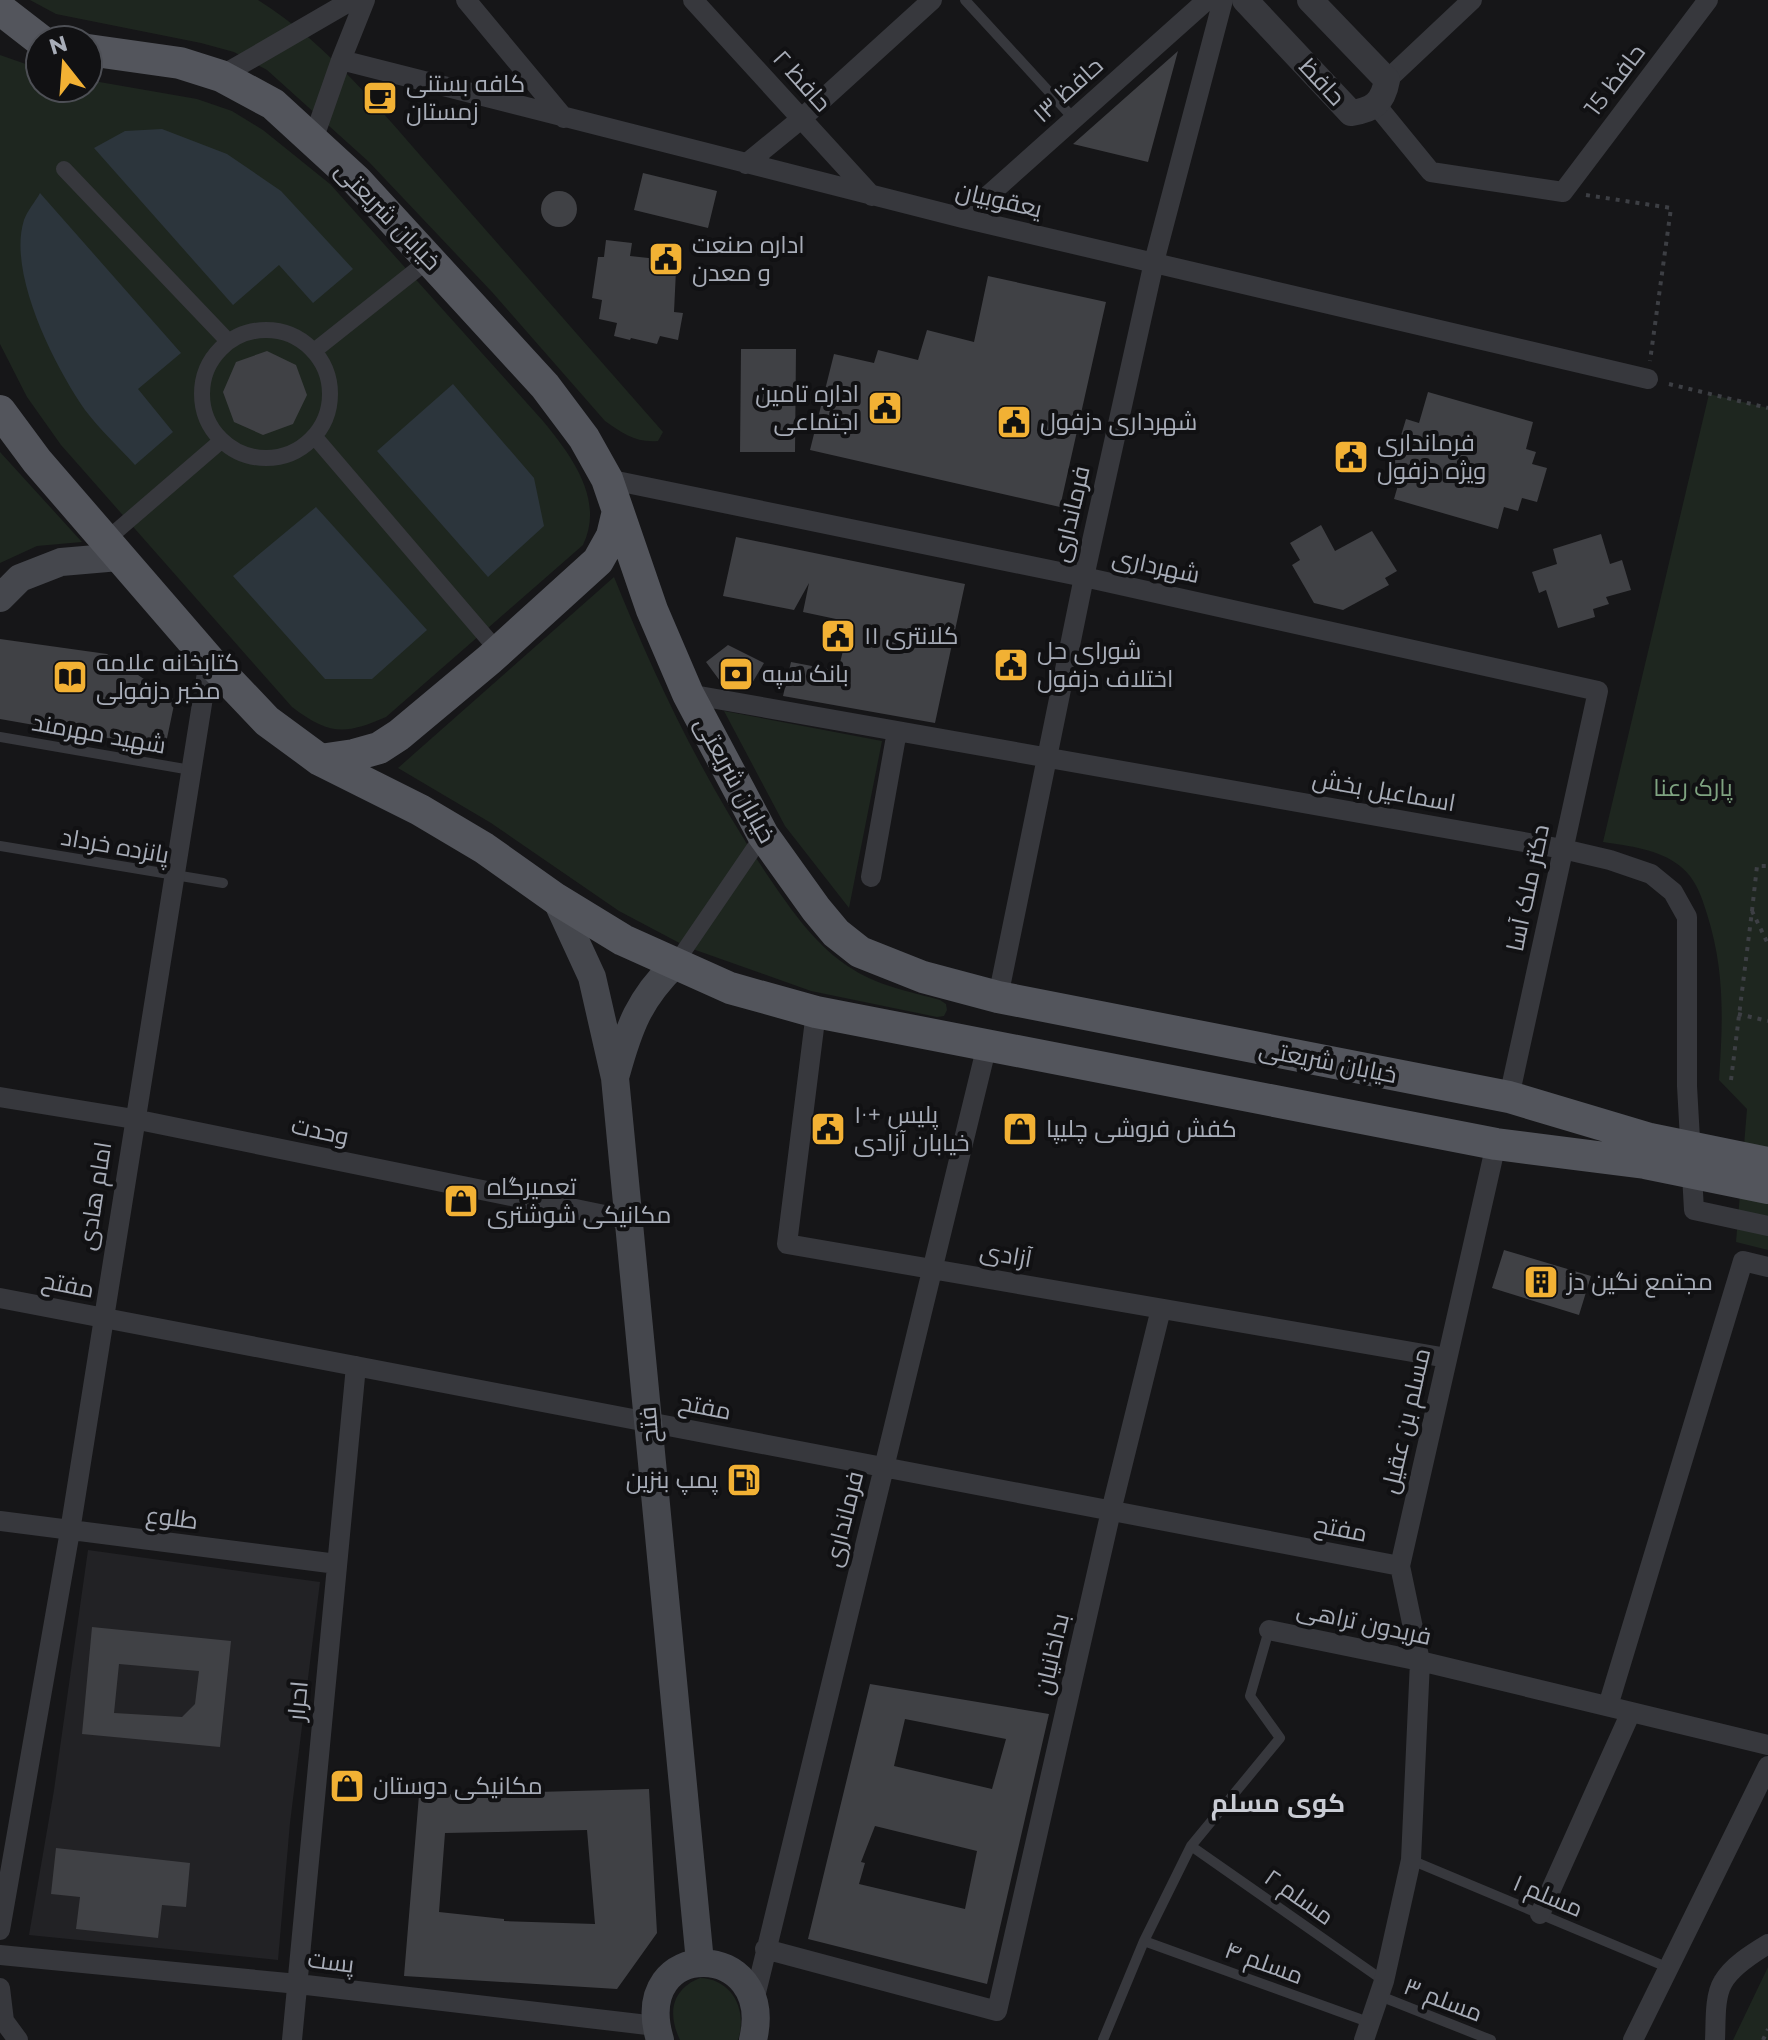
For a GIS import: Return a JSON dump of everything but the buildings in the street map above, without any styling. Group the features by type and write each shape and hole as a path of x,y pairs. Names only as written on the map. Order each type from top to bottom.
{"main road":[{"path":"0,9 24,28"},
{"path":"0,26 24,35"},
{"name":"خیابان شریعتی","path":"104,52 180,63 221,76 273,104 357,181 545,386 584,438 607,479 652,610 688,694 763,835 836,933 860,952 923,977 998,997 1509,1097 1648,1151"},
{"name":"خیابان شریعتی","path":"0,411 37,461 112,549 267,721 320,760 420,810 484,848 556,899 623,940 675,964 730,988 816,1012 1496,1144 1648,1151"},
{"path":"320,760 379,748 499,652 598,561 612,536 618,511"},
{"path":"0,598 20,578 61,562 112,549"},
{"name":"فتح","path":"556,899 592,977 615,1078 700,1962"},
{"path":"615,1078 629,1028 640,1005 675,964"},
{"path":"987,1045 998,997"},
{"path":"1648,1151 1768,1163"},
{"path":"1648,1151 1768,1188"},
{"path":"658,2033 657,2002 663,1986 675,1972 700,1962 712,1962 734,1973 748,1991 753,2005 753,2040"}],"street":[{"path":"221,76 352,0"},
{"path":"313,140 365,0"},
{"path":"466,0 564,118"},
{"name":"حافظ ۲","path":"693,0 872,196"},
{"path":"746,164 801,119 932,0"},
{"name":"حافظ ۱۳","path":"963,218 1207,0"},
{"name":"فرمانداری","path":"998,997 1084,577 1154,262 1223,0"},
{"name":"حافظ","path":"1245,0 1351,113 1377,106 1384,97 1387,80 1310,0"},
{"path":"1387,80 1472,0"},
{"name":"حافظ 15","path":"1563,192 1708,0"},
{"name":"یعقوبیان","path":"341,60 872,196 1648,379"},
{"path":"1377,106 1431,172 1563,192"},
{"path":"64,169 228,341"},
{"path":"314,351 430,259"},
{"path":"273,330 302,341 314,351 328,378 330,393 328,409 314,436 303,446 276,457 247,455 221,441 204,413 202,381 207,365 228,341 242,334 273,330"},
{"path":"314,436 499,652"},
{"path":"112,549 221,441"},
{"name":"شهرداری","path":"607,479 1084,577 1598,691"},
{"name":"امام هادی","path":"0,1930 70,1531 209,660"},
{"name":"دکتر ملک آسا","path":"1509,1097 1598,691"},
{"name":"اسماعیل بخش","path":"688,694 1563,849 1651,874 1673,892 1687,917 1687,1086 1694,1210 1768,1226"},
{"path":"871,877 897,731"},
{"path":"675,964 763,835"},
{"name":"آزادی","path":"816,1012 787,1244 1447,1358"},
{"name":"فرمانداری","path":"753,2005 987,1045"},
{"name":"وحدت","path":"0,1097 134,1119 629,1220"},
{"name":"مسلم بن عقیل","path":"1367,2032 1382,1989 1411,1860 1420,1661 1400,1566 1496,1144"},
{"path":"1608,1706 1743,1261 1768,1267"},
{"name":"مفتح","path":"0,1298 1400,1566"},
{"name":"بداخانیان","path":"765,1949 997,2011 1111,1511 1161,1309"},
{"name":"احرار","path":"292,2040 356,1366"},
{"name":"طلوع","path":"0,1521 337,1564"},
{"name":"فریدون تراهی","path":"1269,1630 1420,1661 1768,1745"},
{"path":"1540,1914 1631,1712"},
{"path":"1633,2040 1768,1766"},
{"path":"1715,2040 1723,1982 1751,1954 1768,1944"},
{"name":"پست","path":"0,1955 298,1984 658,2033"},
{"path":"0,1988 4,2021 18,2040"}],"lane":[{"path":"965,0 1074,119"},
{"name":"شهید مهرمند","path":"0,737 191,770"},
{"name":"پانزده خرداد","path":"0,846 223,883"},
{"name":"فریدون تراهی","path":"1103,2040 1144,1941 1191,1846 1280,1738 1250,1696 1269,1630"},
{"name":"مسلم ۲","path":"1191,1846 1382,1989"},
{"name":"مسلم ۱","path":"1411,1860 1669,1968"},
{"name":"مسلم ۴","path":"1144,1941 1367,2032"},
{"name":"مسلم ۳","path":"1382,1989 1491,2040"}],"path":[{"path":"1563,192 1671,208 1648,379 1768,408"},
{"path":"1731,1080 1757,866 1768,866"},
{"path":"1752,911 1768,944"},
{"path":"1738,1014 1768,1021"},
{"path":"1763,2040 1767,2031"}],"shaded area":[{"path":"162,129 227,154 281,191 353,269 313,303 279,265 233,305 94,148 125,131"},
{"path":"40,193 181,353 138,389 173,432 135,465 85,410 60,370 37,319 22,266 21,242 25,217"},
{"path":"453,384 534,478 544,526 488,577 377,451"},
{"path":"316,507 427,630 372,679 325,679 233,576"},
{"path":"88,1550 320,1582 290,1823 278,1960 29,1935 54,1790"}],"green space":[{"path":"30,0 258,0 284,18 333,60 399,131 663,432 658,441 636,439 605,421 492,292 369,162 267,70 234,52 56,14"},
{"path":"0,55 24,63 24,104 104,104 104,83 197,99 232,111 263,130 330,184 564,448 582,479 587,495 589,528 583,545 386,717 348,729 327,727 292,707 61,445 27,397 0,344"},
{"name":"پارک رعنا","path":"1709,394 1768,408 1768,1250 1736,1242 1747,1109 1719,1080 1720,976 1713,935 1700,894 1690,876 1672,860 1643,849 1603,842"},
{"path":"0,452 82,542 37,546 0,563"},
{"path":"614,577 647,655 703,768 745,841 796,915 828,951 854,970 896,988 940,1000 946,1004 944,1016 811,991 687,947 619,911 491,823 398,768"},
{"path":"724,711 882,741 849,908 785,826"},
{"path":"1768,1967 1768,2040 1733,2040"},
{"path":"700,1978 721,1984 735,1998 741,2018 738,2040 680,2040 674,2020 675,2003 683,1989"}],"place":[{"name":"کافه بستنی زمستان","path":"380,98"},
{"name":"اداره صنعت و معدن","path":"666,259"},
{"name":"اداره تامین اجتماعی","path":"885,408"},
{"name":"شهرداری دزفول","path":"1014,422"},
{"name":"فرمانداری ویژه دزفول","path":"1351,457"},
{"name":"کلانتری ۱۱","path":"838,636"},
{"name":"شورای حل اختلاف دزفول","path":"1011,665"},
{"name":"بانک سپه","path":"736,674"},
{"name":"کتابخانه علامه مخبر دزفولی","path":"70,677"},
{"name":"پلیس +۱۰ خیابان آزادی","path":"828,1129"},
{"name":"کفش فروشی چلیپا","path":"1020,1129"},
{"name":"تعمیرگاه مکانیکی شوشتری","path":"461,1201"},
{"name":"مجتمع نگین دز","path":"1541,1282"},
{"name":"پمپ بنزین","path":"744,1480"},
{"name":"مکانیکی دوستان","path":"347,1786"}],"district":[{"name":"کوی مسلم","path":"1278,1803"}]}
